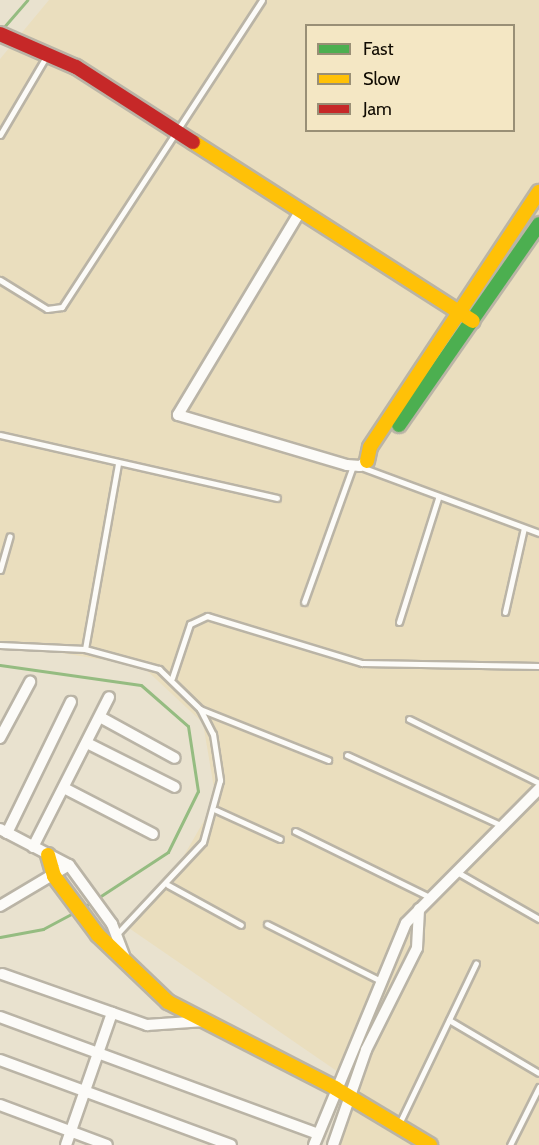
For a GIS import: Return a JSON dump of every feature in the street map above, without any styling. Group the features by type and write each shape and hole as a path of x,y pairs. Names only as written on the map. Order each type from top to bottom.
{"street":[{"path":"0,34 76,67 462,311 473,321"},
{"path":"360,464 539,192"},
{"path":"301,210 178,415 360,464 379,452 539,224"},
{"path":"0,738 30,682"},
{"path":"33,847 109,697"},
{"path":"71,702 3,831 69,865 114,930 126,962"},
{"path":"100,717 176,758"},
{"path":"87,743 175,787"},
{"path":"64,788 153,834"},
{"path":"0,1017 316,1140 335,1088 406,923 539,789"},
{"path":"48,855 59,881 98,935 168,1002 335,1088 430,1145"},
{"path":"0,906 59,881 69,865"},
{"path":"333,1145 352,1098 366,1050 417,948 419,909"},
{"path":"2,974 156,1026 205,1021"},
{"path":"66,1145 112,1013"},
{"path":"0,1060 231,1145"},
{"path":"0,1105 107,1145"}],"lane":[{"path":"0,280 47,309 59,310 178,132 262,0"},
{"path":"0,135 47,55"},
{"path":"0,435 277,498"},
{"path":"85,649 118,463"},
{"path":"304,602 360,464 438,498 539,533"},
{"path":"399,622 438,498"},
{"path":"505,612 524,528"},
{"path":"0,570 10,536"},
{"path":"172,678 190,624 207,616 362,663 539,666"},
{"path":"0,645 85,649 140,662 172,678 200,709 213,734 220,766 216,810 203,842 168,885 114,930"},
{"path":"200,709 328,760"},
{"path":"409,719 539,783"},
{"path":"347,755 502,826"},
{"path":"216,810 279,839"},
{"path":"295,831 431,898"},
{"path":"457,872 539,919"},
{"path":"168,885 241,925"},
{"path":"267,924 381,981"},
{"path":"398,1126 477,963"},
{"path":"449,1020 539,1073"},
{"path":"510,1145 539,1086"}],"shaded area":[{"path":"49,0 539,0 539,1145 338,1145 360,1087 123,924 171,878 216,800 203,723 142,666 0,643 0,59"}],"waterway":[{"path":"3,28 27,0"},
{"path":"0,665 141,685 188,726 198,791 168,852 84,907"},
{"path":"0,937 43,929 73,913"}],"traffic: fast":[{"path":"399,425 539,224"}],"traffic: slow":[{"path":"193,142 473,321"},
{"path":"367,461 370,447 539,192"},
{"path":"48,855 54,876 98,935 168,1002 335,1088 430,1145"}],"traffic: jam":[{"path":"0,34 76,67 193,142"}]}
